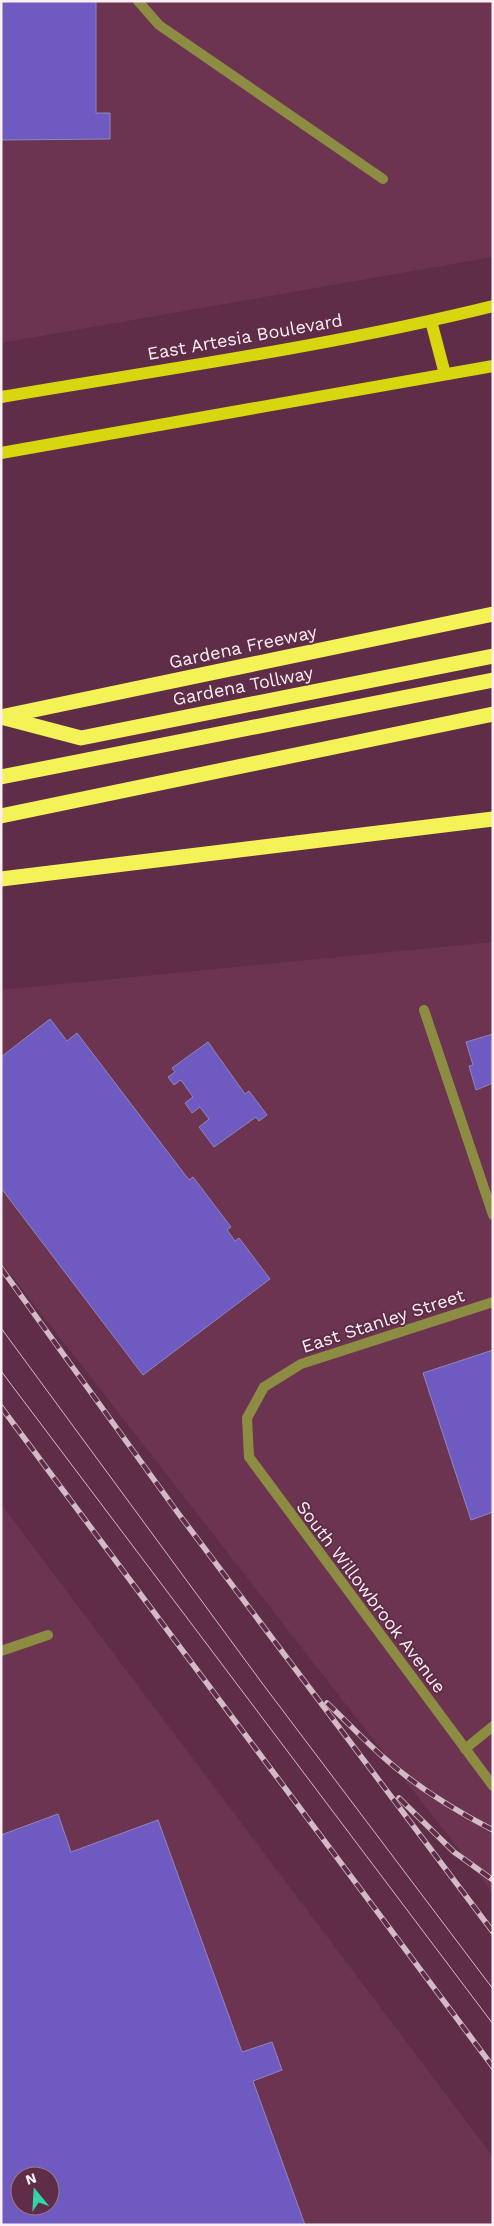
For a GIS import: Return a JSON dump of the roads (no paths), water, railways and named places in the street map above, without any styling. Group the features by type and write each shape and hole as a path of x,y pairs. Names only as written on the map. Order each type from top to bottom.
{"highway":[{"name":"Gardena Freeway","path":"1,717 493,614"},
{"name":"Gardena Tollway","path":"1,717 81,738 493,656"},
{"path":"1,778 493,680"},
{"path":"1,816 493,714"},
{"path":"1,878 493,819"}],"main road":[{"name":"East Artesia Boulevard","path":"1,397 356,336 493,306"},
{"path":"431,321 445,374"},
{"path":"1,453 493,366"}],"street":[{"path":"138,1 159,25 383,179"},
{"path":"424,1010 493,1216"},
{"name":"East Stanley Street","path":"247,1418 264,1387 301,1364 493,1302"},
{"name":"South Willowbrook Avenue","path":"247,1418 249,1457 273,1492 493,1786"},
{"path":"1,1651 48,1635"},
{"path":"465,1749 493,1726"}],"tram line":[{"path":"1,1328 262,1683 493,1989"},
{"path":"1,1371 493,2024"}],"railway":[{"path":"1,1268 178,1513 493,1932"},
{"path":"1,1407 493,2067"},
{"path":"327,1703 375,1750 407,1777 449,1805 493,1830"},
{"path":"399,1798 454,1852 493,1880"}]}
